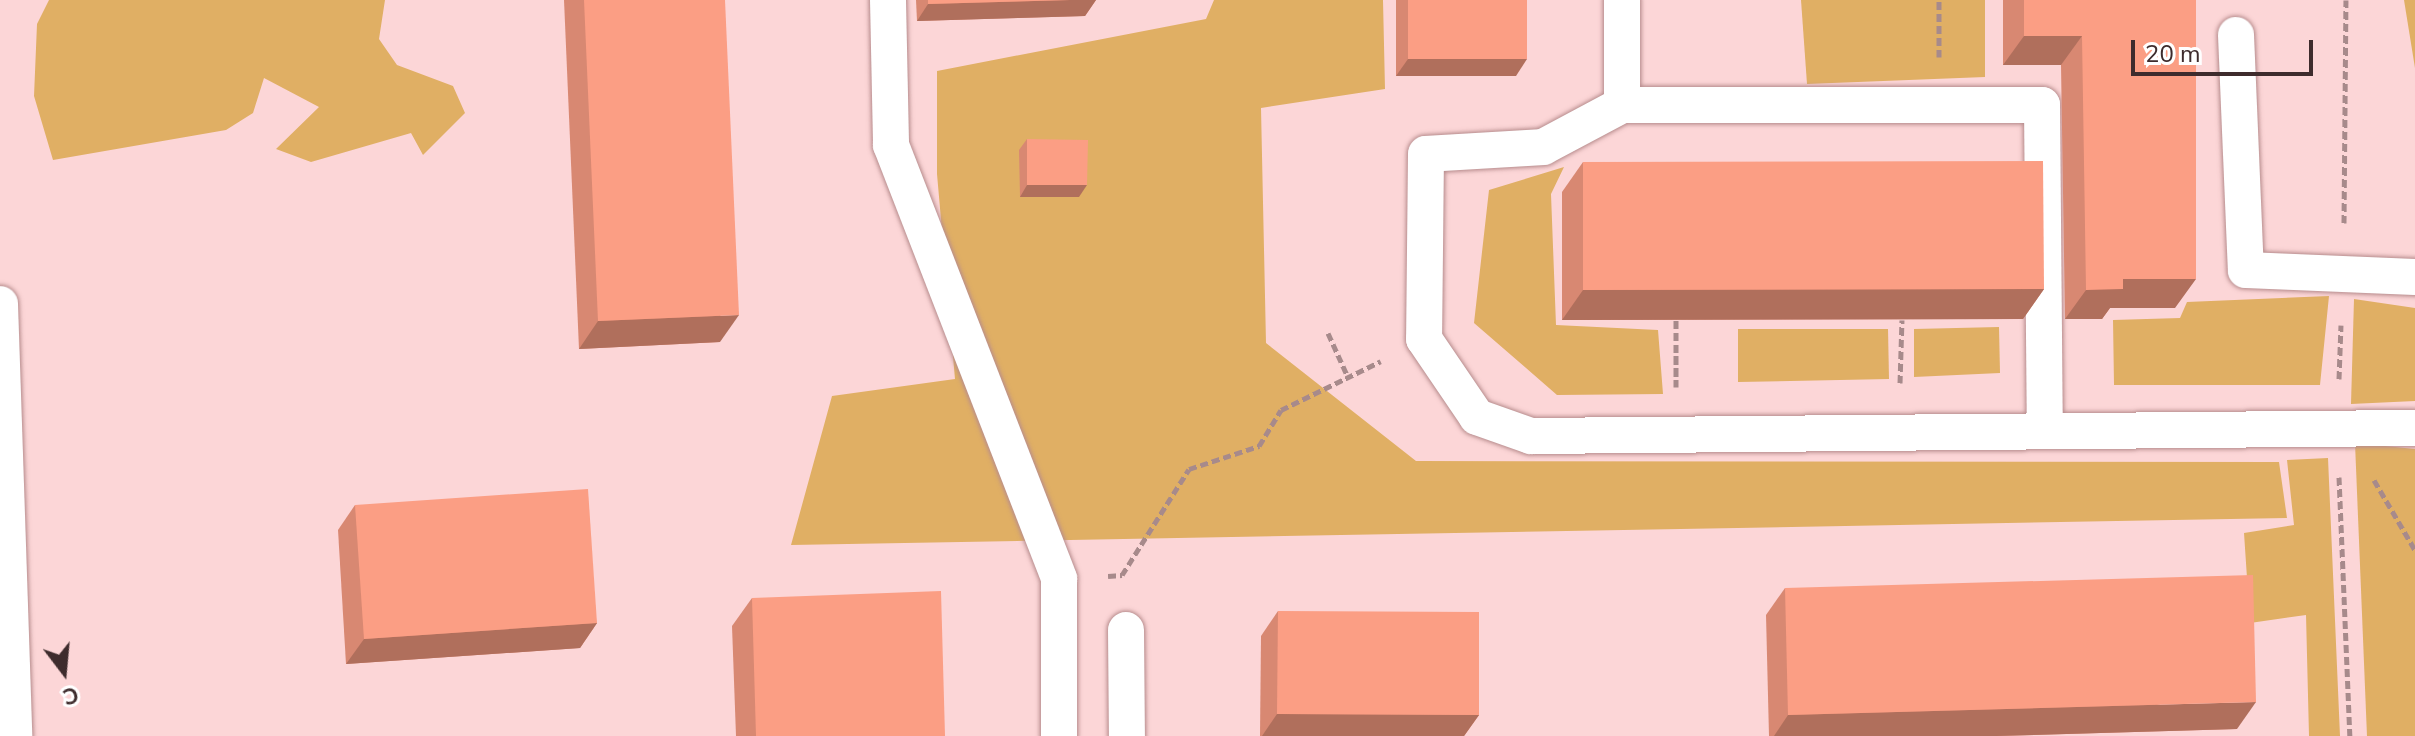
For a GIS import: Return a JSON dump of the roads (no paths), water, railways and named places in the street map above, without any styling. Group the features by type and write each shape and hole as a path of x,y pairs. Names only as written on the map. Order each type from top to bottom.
{"lane":[{"path":"888,0 891,145 1059,579 1059,736"},
{"path":"1622,0 1622,105"},
{"path":"2236,35 2246,270 2415,277"},
{"path":"2045,430 2042,105 1622,105 1543,147 1426,154 1424,339 1477,417 1531,436 1899,432 2045,430 2337,426 2415,428"},
{"path":"0,304 14,736"},
{"path":"1126,630 1127,736"}]}
